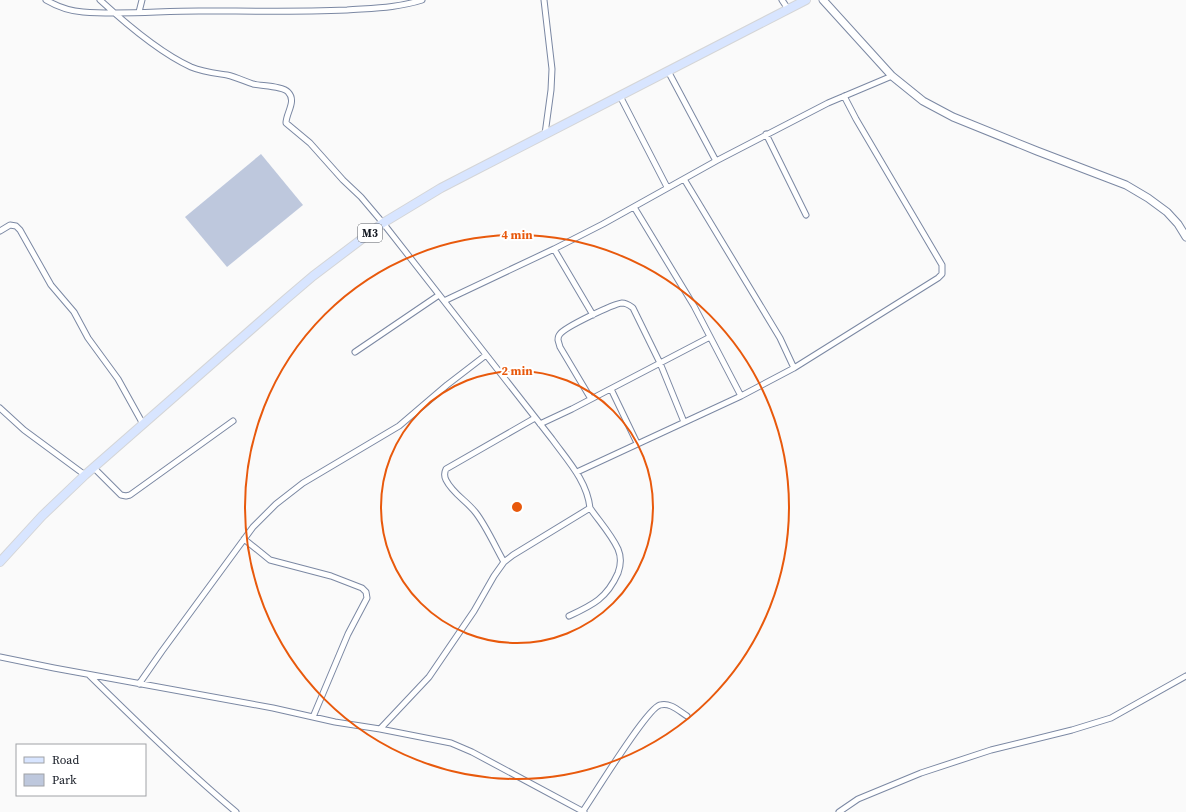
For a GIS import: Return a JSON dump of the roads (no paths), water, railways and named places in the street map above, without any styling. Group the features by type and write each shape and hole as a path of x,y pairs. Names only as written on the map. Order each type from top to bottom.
{"main road":[{"name":"M3","path":"0,562 42,516 85,475 302,285 383,223 441,188 806,0"}],"street":[{"path":"46,0 57,7 82,12 114,13 318,11 403,6 422,0"},
{"path":"100,0 114,13 154,44 191,66 212,74 227,75 252,83 288,91 292,97 292,101 286,123 310,143 383,223 577,472 587,493 590,508 618,550 620,559 619,568 613,585 604,596 585,609 569,616"},
{"path":"139,12 142,0"},
{"path":"544,0 552,69 551,90 545,134"},
{"path":"782,0 788,10"},
{"path":"823,0 892,76 923,101 937,110 1043,154 1126,185 1148,198 1167,212 1178,224 1186,237"},
{"path":"668,72 716,161"},
{"path":"444,301 554,249 634,207 667,187 766,134 844,96 892,76"},
{"path":"620,96 667,187"},
{"path":"577,472 741,396 794,368 938,278 942,274 942,266 856,120 844,96"},
{"path":"766,134 806,216"},
{"path":"684,179 780,338 794,368"},
{"path":"634,207 680,281 741,396"},
{"path":"0,231 10,225 16,226 20,230 51,285 74,312 88,338 118,379 144,424"},
{"path":"554,249 592,315"},
{"path":"355,352 438,295"},
{"path":"591,399 573,370 558,340 560,334 592,315 621,303 627,304 633,308 660,363 684,422"},
{"path":"540,424 710,337"},
{"path":"139,684 253,526 276,504 309,480 399,426 486,355"},
{"path":"611,389 637,443"},
{"path":"0,408 24,430 85,475"},
{"path":"504,562 477,514 446,482 444,472 446,468 535,418"},
{"path":"94,468 121,495 130,495 233,422"},
{"path":"380,729 429,677 474,611 494,576 504,562 590,508"},
{"path":"244,539 270,560 331,576 362,588 366,592 367,598 348,634 313,718"},
{"path":"0,657 266,707 313,718 452,743 472,752 584,812 634,734 651,711 658,705 668,704 687,716"},
{"path":"89,674 158,743 236,812"},
{"path":"839,812 858,799 921,773 991,750 1072,730 1111,718 1186,676"}]}
